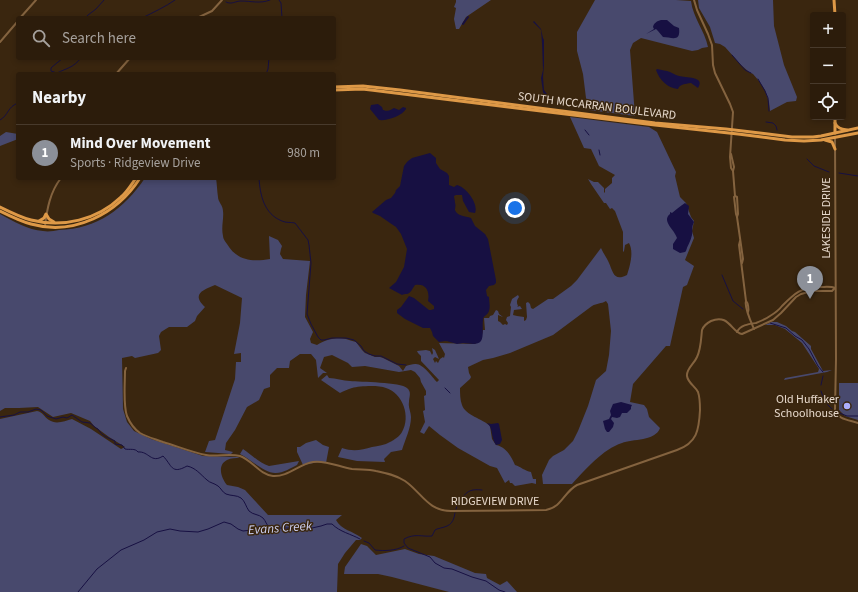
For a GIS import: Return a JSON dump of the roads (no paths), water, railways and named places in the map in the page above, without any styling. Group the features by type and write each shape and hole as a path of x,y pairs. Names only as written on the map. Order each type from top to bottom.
{"main road":[{"path":"834,0 834,12"},
{"name":"SOUTH MCCARRAN BOULEVARD","path":"336,88 363,86 655,123 792,137 813,137 858,133"},
{"path":"835,120 837,126 850,130"},
{"name":"LAKESIDE DRIVE","path":"835,120 835,135"},
{"name":"SOUTH MCCARRAN BOULEVARD","path":"732,131 769,138 804,141 824,139 858,128"},
{"path":"769,138 772,136 792,137"},
{"path":"824,139 831,141 835,149"},
{"path":"0,210 24,222 45,224 79,221 103,211 121,197 134,180"},
{"path":"0,207 20,216 56,227 76,224 102,215 120,202 139,180"},
{"path":"36,221 42,219 46,214 56,223"}],"street":[{"path":"22,16 36,0"},
{"path":"201,16 212,11 222,0"},
{"path":"694,0 712,45 715,73 732,108 731,168 733,170 735,196 737,197 737,217 740,241 742,245 742,263 746,301 748,303 748,312 754,329"},
{"path":"0,42 16,23"},
{"path":"118,72 128,60"},
{"name":"LAKESIDE DRIVE","path":"835,135 835,411 840,417 858,423"},
{"path":"45,224 50,200 60,180"},
{"path":"814,287 835,288 832,291 812,291 801,294 796,297 774,320 742,334 737,332 741,327 758,322 772,315 792,296 803,289 814,287"},
{"name":"RIDGEVIEW DRIVE","path":"126,368 125,408 131,423 136,429 145,435 189,451 207,455 240,456 272,476 283,474 316,461 351,469 378,472 403,480 428,503 435,508 443,510 543,510 556,506 570,490 577,485 680,449 690,443 695,438 699,427 700,399 687,375 688,370 697,357 703,328 710,322 720,319 728,323 737,332"}],"waterway":[{"path":"87,16 104,0"},
{"path":"146,16 175,0"},
{"path":"226,2 259,2 270,0"},
{"path":"279,0 281,3 282,16"},
{"path":"463,24 468,17"},
{"path":"732,55 745,70 751,73"},
{"path":"54,72 51,71 51,68 61,60"},
{"path":"59,72 73,66 79,60"},
{"path":"267,72 269,60"},
{"path":"758,79 768,98 769,111"},
{"path":"0,120 16,104"},
{"path":"766,122 773,123 777,130"},
{"path":"585,130 589,135"},
{"path":"599,150 600,155"},
{"path":"807,159 814,166 829,172"},
{"path":"839,173 858,176"},
{"path":"259,180 260,191 264,203 271,214 284,222 295,223 308,240 311,263 307,314 318,337 321,340 332,338 346,338 354,340 364,351 369,354 381,356 397,364 406,365"},
{"path":"722,275 733,301 743,309"},
{"path":"770,323 786,328 802,340 823,372"},
{"path":"821,385 823,376"},
{"path":"445,388 450,393"},
{"path":"821,391 825,402 832,409"},
{"path":"0,417 36,409 41,410 47,416 56,419 63,417 67,418 72,415 82,422 90,423 103,435 115,441 115,444 122,445 125,449 132,449 142,452 156,459 163,456 172,468 178,470 187,466 193,468 228,495 238,496 241,498 249,511 264,519 270,528"},
{"path":"837,412 847,416 858,416"},
{"path":"456,509 461,499 468,492 473,490 482,490"},
{"path":"455,513 453,521 449,525 435,530 432,536 412,536 404,539 404,543 408,548 430,557 435,563 444,568 452,569 486,581 499,590 505,592"},
{"name":"Evans Creek","path":"78,592 97,569 121,550 144,540 157,532 170,529 198,532 224,522 243,531 270,528 312,528 332,524 342,531 360,539"},
{"name":"Evans Creek","path":"364,541 369,543 375,550 394,550 404,546"}],"place":[{"name":"Mind Over Movement","path":"810,299"},
{"name":"Old Huffaker Schoolhouse","path":"847,406"}]}
